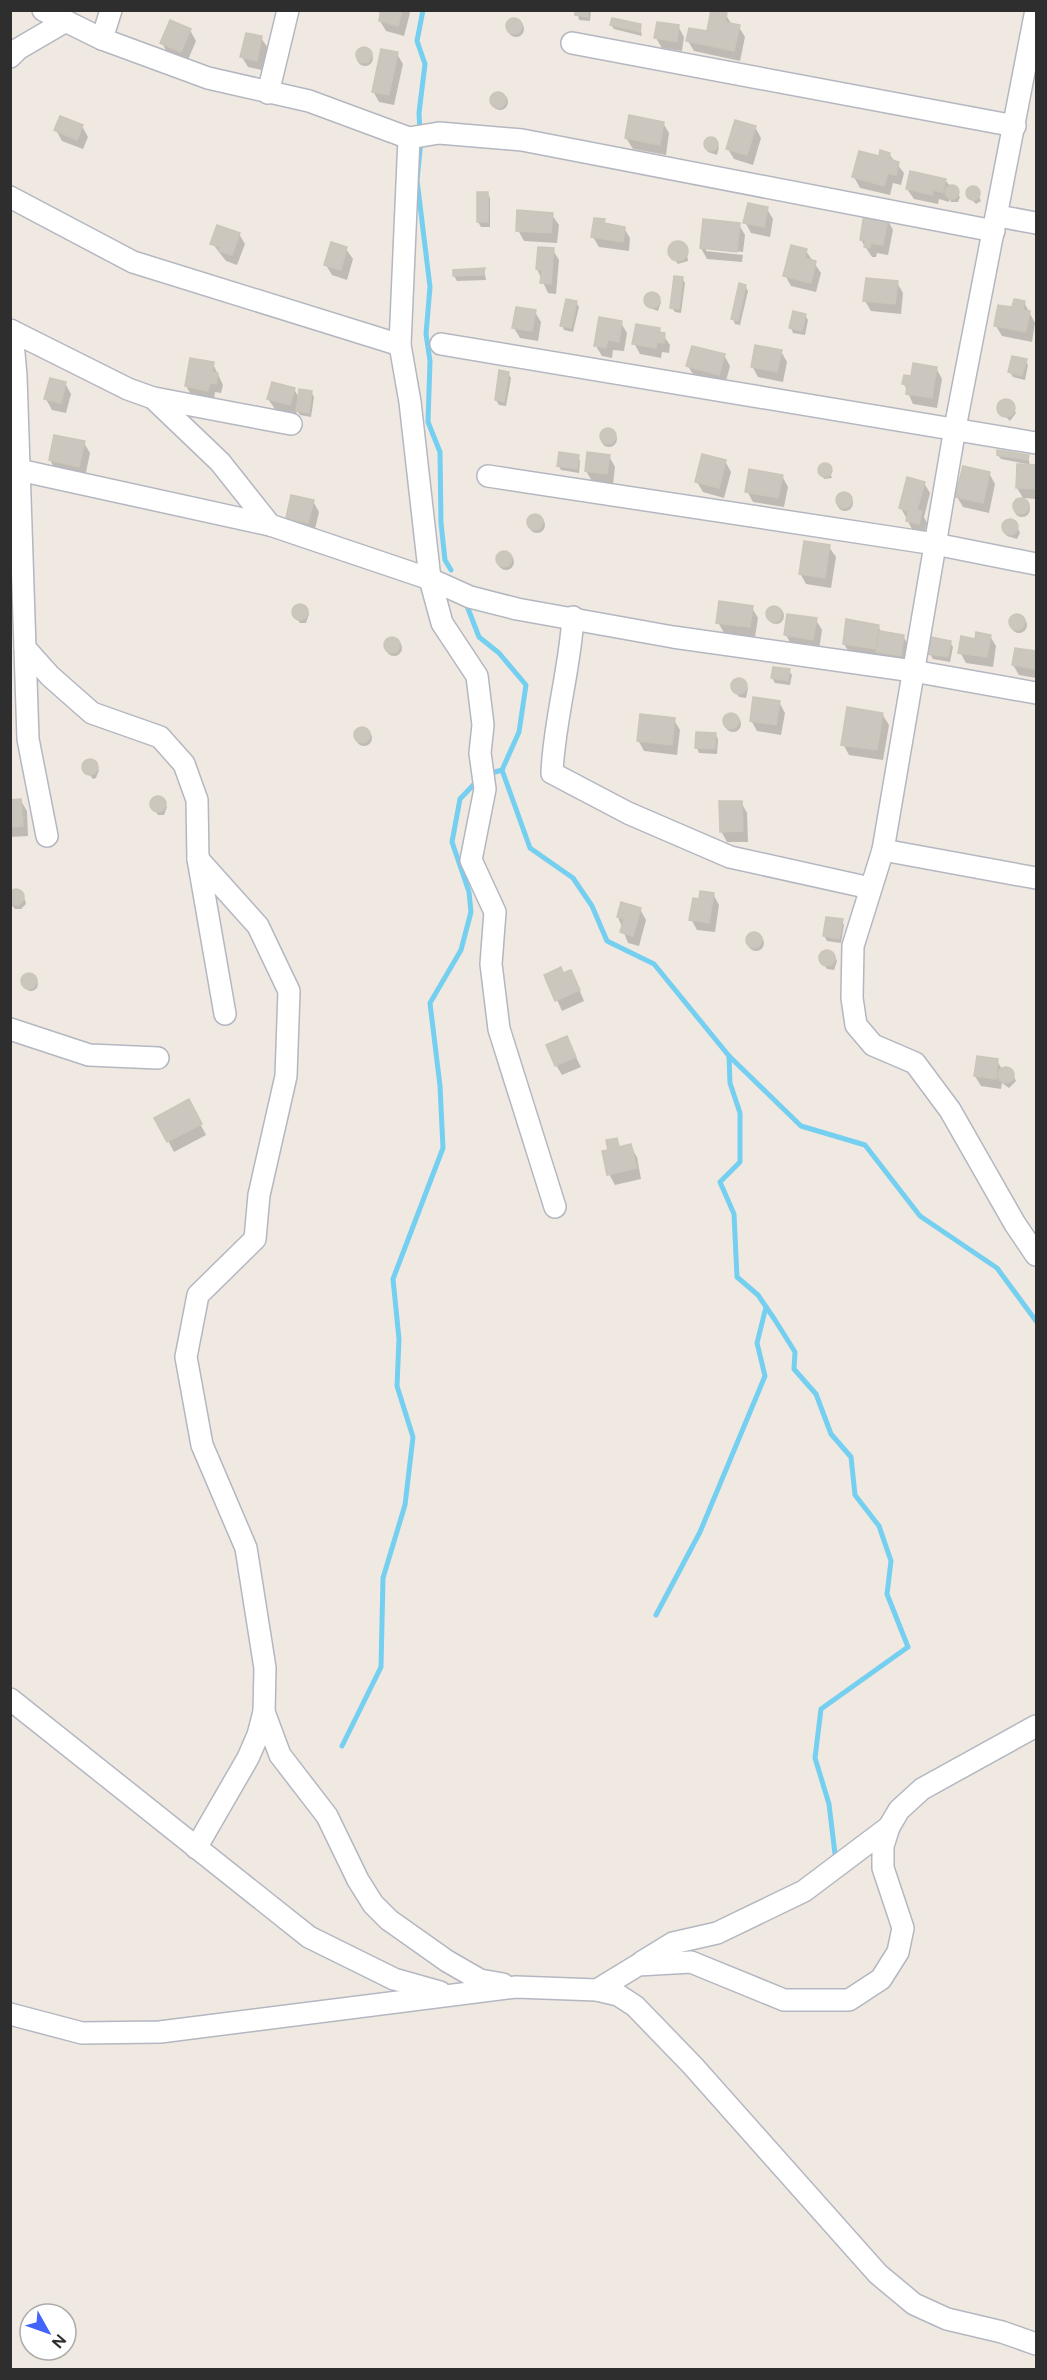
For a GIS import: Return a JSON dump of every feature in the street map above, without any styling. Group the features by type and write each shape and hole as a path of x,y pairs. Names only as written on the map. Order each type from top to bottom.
{"street":[{"path":"44,10 102,39 208,78 309,101 409,138 439,133 522,140 996,224 1036,223"},
{"path":"102,39 111,10"},
{"path":"268,93 288,10"},
{"path":"1036,10 955,428 883,850 853,946 852,998 856,1025 873,1045 915,1063 950,1110 1015,1224 1036,1256"},
{"path":"10,57 18,49 66,21"},
{"path":"572,43 1015,126"},
{"path":"409,138 400,345 410,402 430,579 442,623 477,676 483,725 480,753 485,789 471,860 495,912 491,963 499,1029 555,1207"},
{"path":"10,197 133,262 400,345"},
{"path":"11,330 128,389 153,398 291,424"},
{"path":"11,330 19,470 28,740 47,836"},
{"path":"441,344 1036,443"},
{"path":"153,398 220,462 270,525"},
{"path":"19,470 270,525 430,579 470,597 517,609 573,617 673,637 913,671 1036,693"},
{"path":"488,476 935,544 1036,564"},
{"path":"573,617 571,653 553,748 552,773 628,813 730,858 870,888"},
{"path":"26,648 50,676 92,713 160,737 184,764 197,800 198,859 225,1014"},
{"path":"883,850 1036,878"},
{"path":"196,1848 248,1758 264,1712 265,1668 246,1548 202,1445 186,1357 198,1295 255,1239 259,1194 286,1076 289,991 258,926 198,859"},
{"path":"10,1029 89,1055 158,1058"},
{"path":"10,1699 309,1937 394,1979 451,1996"},
{"path":"264,1712 280,1755 327,1816 358,1880 374,1904 389,1920 417,1941 480,1980 516,1987 597,1990 618,1995 635,2006 693,2066 878,2274 914,2304 947,2319 1002,2332 1036,2344"},
{"path":"638,1965 691,1962 784,2000 849,2000 880,1979 898,1952 903,1928 883,1868 883,1846 889,1827 899,1810 922,1789 1036,1726"},
{"path":"597,1990 673,1943 717,1933 804,1891 889,1827"},
{"path":"10,2014 82,2033 160,2032 516,1987"}],"building":[{"path":"381,10 402,10 398,26 379,21"},
{"path":"575,10 588,10 588,17 575,15"},
{"path":"711,10 727,13 725,22 740,25 734,51 686,41 689,28 707,31"},
{"path":"511,18 517,18 522,26 520,32 511,34 506,29 506,23"},
{"path":"612,18 641,24 640,32 610,25"},
{"path":"170,20 191,29 181,52 160,43"},
{"path":"657,22 679,25 677,42 654,38"},
{"path":"246,33 262,36 257,61 240,57"},
{"path":"361,47 367,47 372,55 370,61 361,63 356,58 356,52"},
{"path":"381,49 398,52 389,95 372,92"},
{"path":"495,92 501,92 506,100 504,106 495,108 490,103 490,97"},
{"path":"629,115 664,122 660,145 625,138"},
{"path":"60,116 83,125 77,140 54,130"},
{"path":"735,120 756,126 747,155 726,149"},
{"path":"708,137 714,137 718,144 714,151 708,151 704,147 704,141"},
{"path":"880,150 890,153 889,159 899,162 896,175 888,173 884,186 852,177 859,151 879,156"},
{"path":"910,171 946,179 943,192 933,190 932,195 906,189"},
{"path":"952,185 957,187 959,192 957,197 952,199 947,197 945,192 947,187"},
{"path":"973,186 978,188 980,193 978,198 973,200 968,198 966,193 968,188"},
{"path":"477,192 488,192 488,222 477,222"},
{"path":"748,203 768,207 764,227 743,223"},
{"path":"517,210 553,213 551,233 516,231"},
{"path":"864,214 888,218 883,245 871,243 870,248 864,247 865,241 860,240"},
{"path":"594,218 605,219 604,223 625,227 623,242 591,237"},
{"path":"703,219 740,223 737,252 700,248"},
{"path":"217,225 240,233 232,255 219,251 220,247 210,244"},
{"path":"678,241 685,244 688,251 685,258 678,261 671,258 668,251 671,244"},
{"path":"331,242 347,247 341,270 324,265"},
{"path":"791,245 807,249 805,258 816,261 811,283 783,276"},
{"path":"538,247 554,248 551,284 540,283 542,270 536,269"},
{"path":"485,268 483,275 453,276 453,270"},
{"path":"674,276 683,277 679,309 670,308"},
{"path":"866,278 898,281 895,304 863,301"},
{"path":"739,283 746,285 738,321 731,319"},
{"path":"652,292 660,300 652,308 644,300"},
{"path":"566,299 577,301 571,328 560,326"},
{"path":"1014,299 1025,301 1023,310 1030,311 1026,332 994,326 998,305 1012,307"},
{"path":"516,307 536,310 532,331 512,328"},
{"path":"793,311 806,314 802,331 789,328"},
{"path":"599,317 622,321 619,342 608,340 606,348 594,346"},
{"path":"636,324 660,328 659,332 665,333 664,343 657,342 656,348 632,344"},
{"path":"755,345 782,350 777,372 751,367"},
{"path":"692,346 725,354 719,375 686,366"},
{"path":"1012,356 1027,359 1022,376 1008,372"},
{"path":"190,358 214,362 212,372 218,373 216,384 210,383 208,391 185,386"},
{"path":"913,363 937,367 932,398 906,394 907,385 902,384 904,375 911,376"},
{"path":"499,370 509,372 504,402 495,400"},
{"path":"50,378 66,382 61,403 44,399"},
{"path":"272,382 295,388 290,405 267,399"},
{"path":"299,389 312,391 309,413 296,411"},
{"path":"1006,399 1012,402 1015,408 1012,414 1006,417 1000,414 997,408 1000,402"},
{"path":"605,428 611,428 616,436 614,442 605,444 600,439 600,433"},
{"path":"54,435 85,441 79,467 49,460"},
{"path":"997,450 1029,455 1028,460 997,455"},
{"path":"559,452 579,455 577,469 557,466"},
{"path":"587,452 610,455 607,474 585,471"},
{"path":"702,454 726,460 719,488 695,482"},
{"path":"825,463 830,465 832,470 830,475 825,477 820,475 818,470 820,465"},
{"path":"1017,464 1036,465 1036,489 1016,488"},
{"path":"963,466 990,472 983,503 955,497"},
{"path":"749,469 783,475 778,498 745,492"},
{"path":"907,477 925,482 917,510 922,511 919,524 906,521 908,511 899,508"},
{"path":"844,492 850,494 852,500 850,506 844,508 838,506 836,500 838,494"},
{"path":"291,495 314,500 308,523 286,518"},
{"path":"1018,498 1024,498 1029,506 1027,512 1018,514 1013,509 1013,503"},
{"path":"535,514 541,516 543,522 541,528 535,530 529,528 527,522 529,516"},
{"path":"1007,519 1013,519 1018,527 1016,533 1007,535 1002,530 1002,524"},
{"path":"804,541 830,545 825,578 799,574"},
{"path":"501,551 507,551 512,559 510,565 501,567 496,562 496,556"},
{"path":"719,601 753,606 750,627 716,623"},
{"path":"297,604 303,604 308,612 306,618 297,620 292,615 292,609"},
{"path":"771,606 777,606 782,614 780,620 771,622 766,617 766,611"},
{"path":"787,614 817,618 813,640 784,635"},
{"path":"1014,614 1020,614 1025,622 1023,628 1014,630 1009,625 1009,619"},
{"path":"846,619 879,625 875,649 843,644"},
{"path":"880,631 904,635 901,656 876,652"},
{"path":"976,632 991,635 987,657 958,653 961,636 975,639"},
{"path":"389,637 395,637 400,645 398,651 389,653 384,648 384,642"},
{"path":"931,637 951,641 948,657 928,654"},
{"path":"1015,648 1036,651 1036,669 1012,665"},
{"path":"773,667 790,669 788,681 771,678"},
{"path":"739,678 745,680 747,686 745,692 739,694 733,692 731,686 733,680"},
{"path":"753,697 780,701 776,725 750,721"},
{"path":"847,707 883,713 877,750 841,745"},
{"path":"728,713 734,713 739,721 737,727 728,729 723,724 723,718"},
{"path":"640,714 675,718 672,745 637,741"},
{"path":"359,727 365,727 370,735 368,741 359,743 354,738 354,732"},
{"path":"696,732 716,733 715,749 695,748"},
{"path":"90,759 98,767 90,775 82,767"},
{"path":"158,796 166,804 158,812 150,804"},
{"path":"21,799 23,826 10,827 10,800"},
{"path":"719,801 742,801 743,831 720,832"},
{"path":"16,889 22,891 24,897 22,903 16,905 10,903 8,897 10,891"},
{"path":"700,891 714,893 709,923 689,920 693,898 699,899"},
{"path":"621,902 641,908 633,936 620,932 624,919 617,917"},
{"path":"826,917 843,919 839,939 823,936"},
{"path":"751,932 757,932 762,940 760,946 751,948 746,943 746,937"},
{"path":"824,950 830,950 835,958 833,964 824,966 819,961 819,955"},
{"path":"561,967 563,973 571,970 580,990 555,1001 544,975"},
{"path":"29,973 37,981 29,989 21,981"},
{"path":"567,1036 576,1057 555,1066 546,1045"},
{"path":"977,1056 998,1059 996,1079 974,1076"},
{"path":"1003,1067 1009,1067 1014,1075 1012,1081 1003,1083 998,1078 998,1072"},
{"path":"189,1099 202,1124 167,1142 154,1118"},
{"path":"617,1138 619,1147 631,1144 637,1168 607,1175 602,1151 608,1150 606,1140"}],"waterway":[{"path":"420,132 419,113 425,64 417,41 423,10"},
{"path":"421,141 417,180 430,287 426,334 430,361 428,422 440,452 441,523 445,560 451,570"},
{"path":"467,606 479,637 499,653 526,685 519,732 502,770 488,774"},
{"path":"502,770 530,848 573,878 592,906 607,941 654,964 729,1056 730,1083 740,1113 740,1162 720,1182 734,1214 737,1277 758,1295 795,1352 794,1369 816,1394 831,1434 851,1457 855,1495 879,1526 891,1561 887,1594 908,1647 821,1709 815,1758 829,1804 835,1854"},
{"path":"342,1746 381,1667 383,1578 405,1505 413,1437 397,1386 399,1339 393,1279 443,1148 440,1086 430,1003 461,950 471,912 469,892 452,842 460,799 478,780"},
{"path":"729,1056 801,1126 865,1145 920,1216 997,1268 1036,1321"},
{"path":"656,1615 700,1532 765,1376 757,1343 766,1307"}]}
